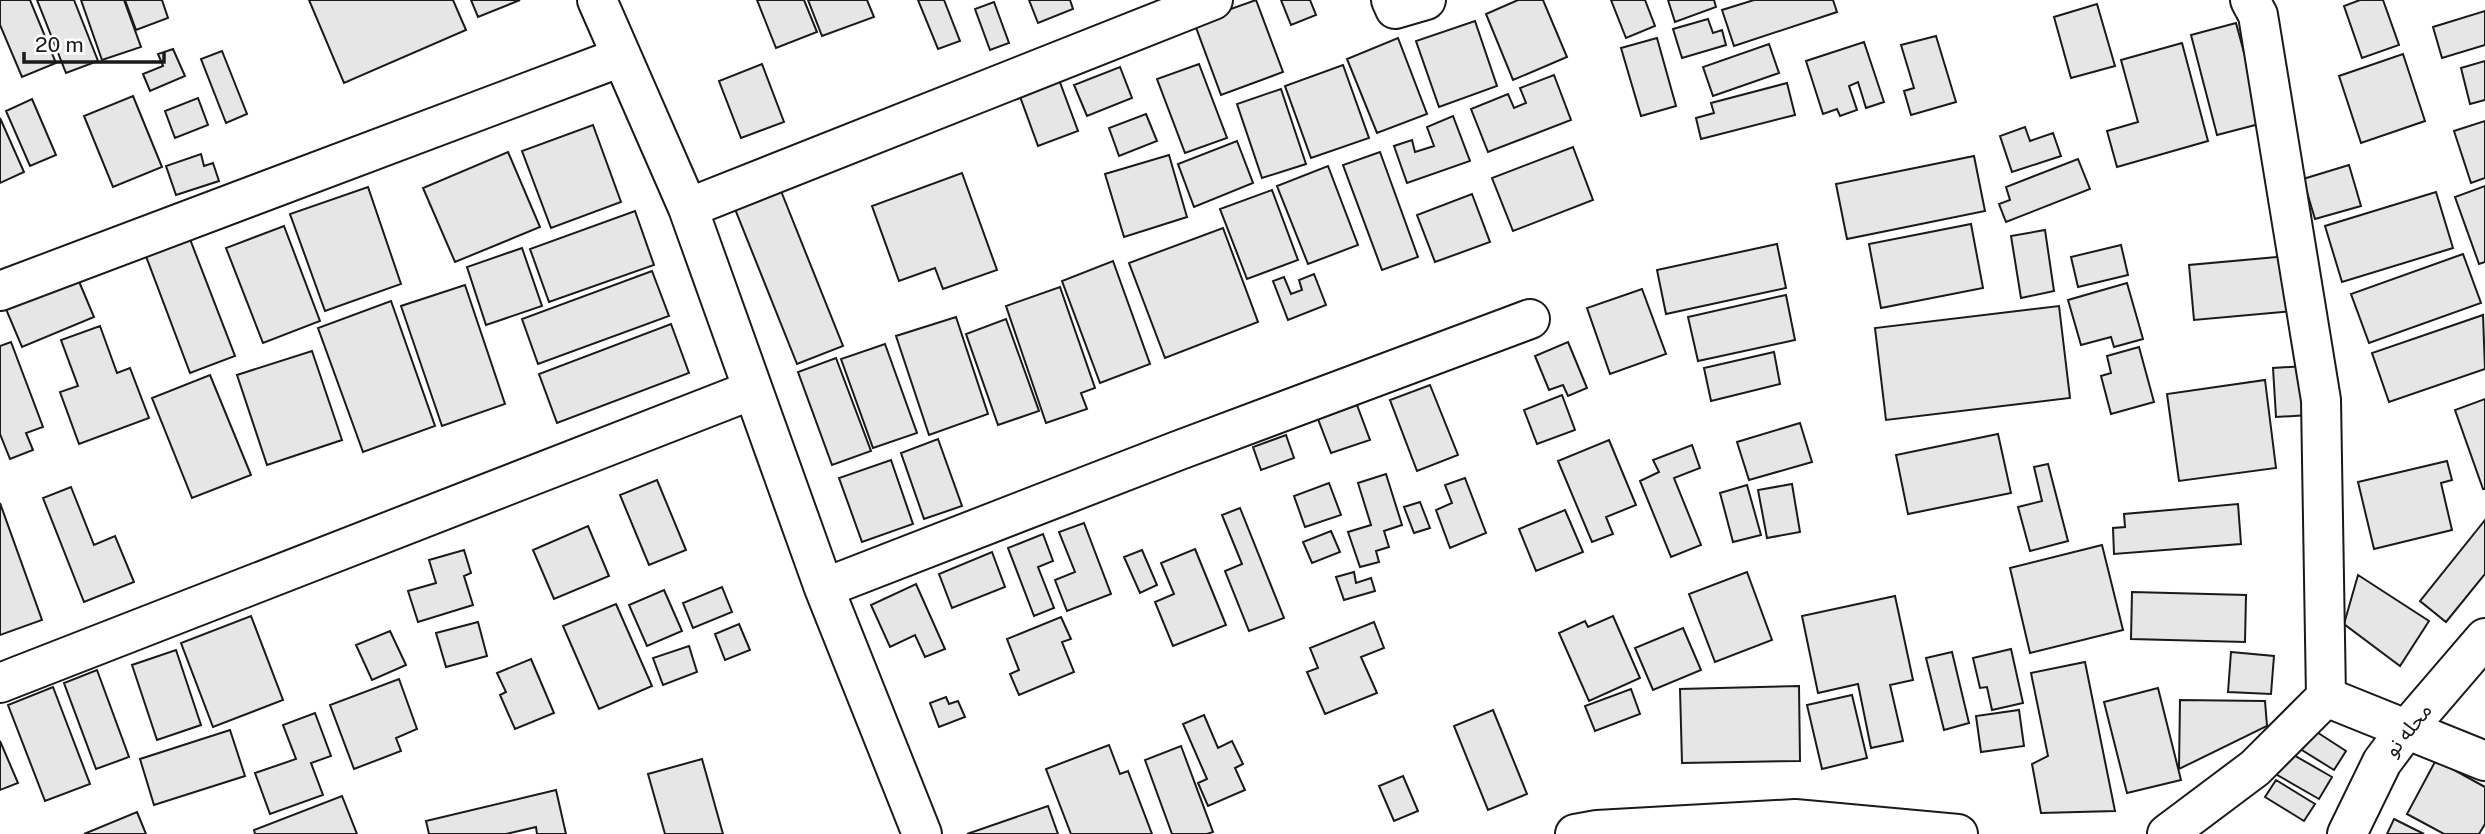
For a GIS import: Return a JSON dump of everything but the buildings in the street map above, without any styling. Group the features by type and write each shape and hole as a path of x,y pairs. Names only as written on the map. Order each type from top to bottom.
{"street":[{"path":"597,0 688,208 824,588 922,834"},
{"path":"688,208 1213,0"},
{"path":"1391,0 1395,9 1426,0"},
{"path":"2167,834 2255,768 2326,697 2321,400 2258,15 2250,0"},
{"path":"0,291 621,57"},
{"path":"824,588 1164,456 1530,319"},
{"path":"0,684 752,390"},
{"name":"محله نو","path":"2347,834 2382,762 2485,638"},
{"path":"2326,697 2485,761"},
{"path":"1575,834 1597,830 1795,819 1958,834"}]}
